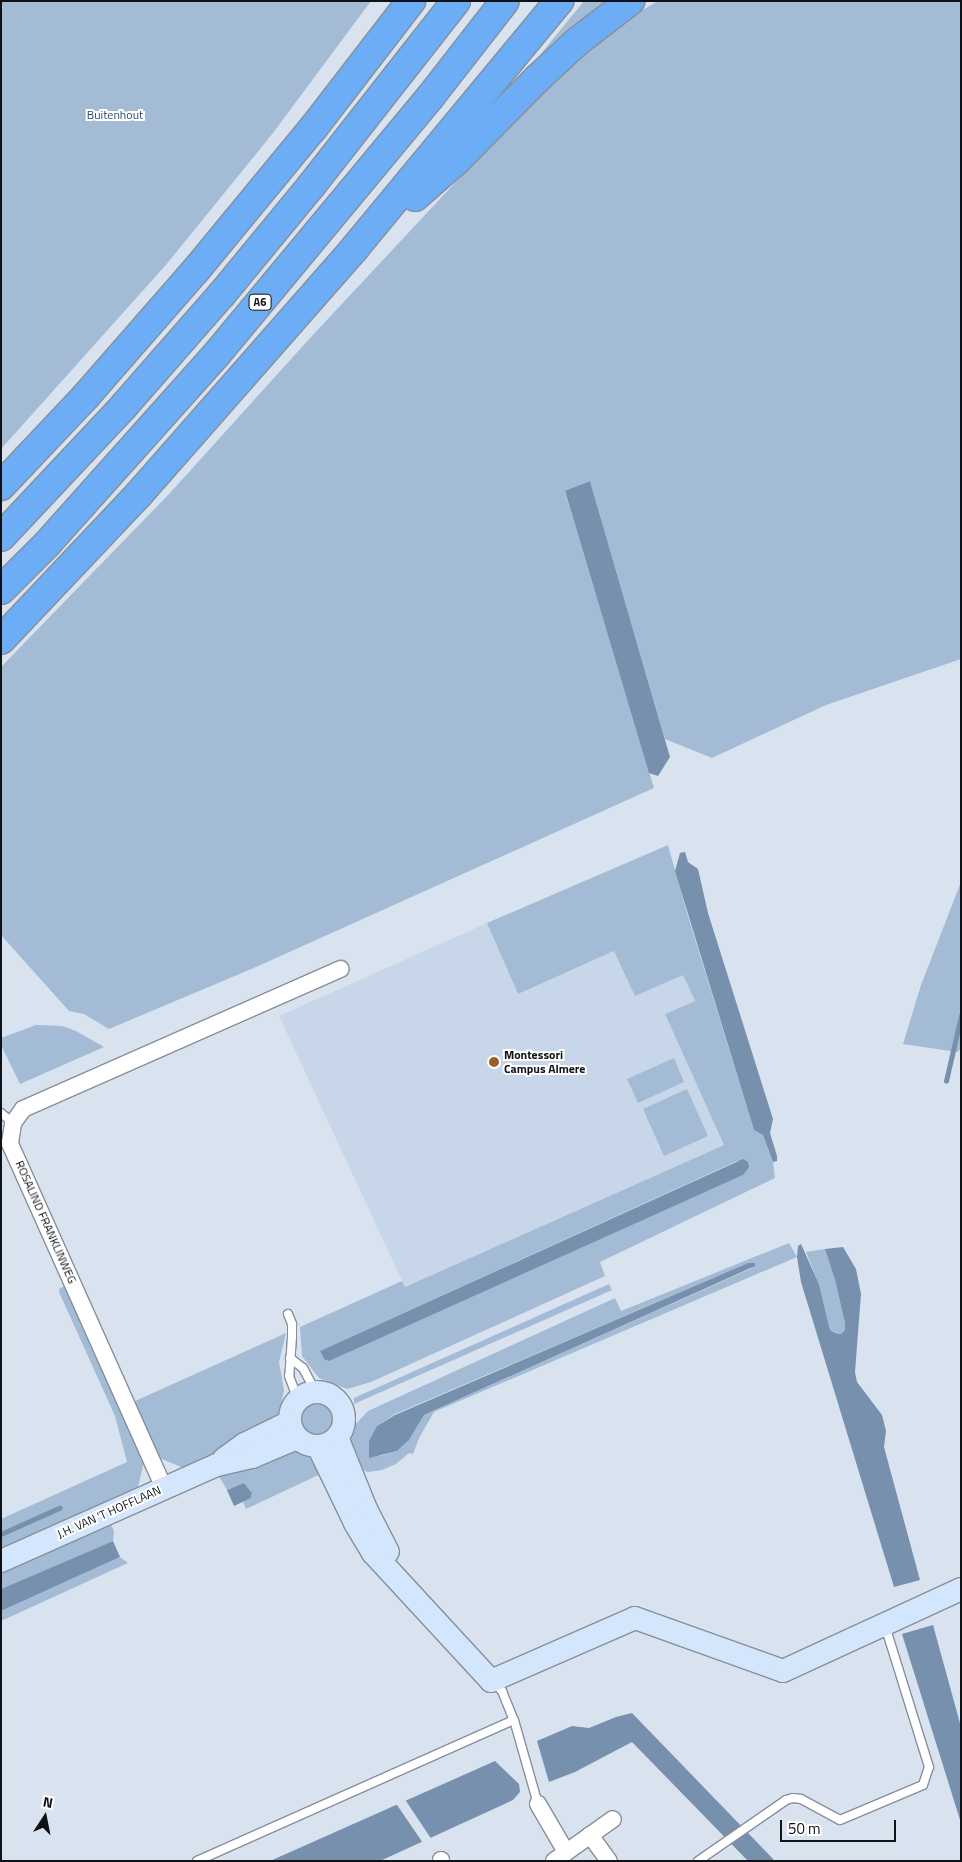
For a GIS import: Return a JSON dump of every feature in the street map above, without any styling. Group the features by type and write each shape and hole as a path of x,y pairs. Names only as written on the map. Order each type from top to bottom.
{"highway":[{"path":"314,127 389,1"},
{"path":"1,486 86,396 196,270 314,127 411,1"},
{"path":"1,537 123,407 222,294 311,186 456,1"},
{"name":"A6","path":"1,590 47,544 216,355 430,96 505,1"},
{"path":"1,640 138,494 354,249 559,1"},
{"path":"354,249 457,160 538,78 578,41 630,1"}],"street":[{"name":"ROSALIND FRANKLINWEG","path":"164,1488 10,1142 7,1118 23,1109 340,969"},
{"path":"307,1396 331,1396 341,1406 344,1418 328,1442 303,1443 294,1430 292,1410 307,1396"},
{"name":"J.H. VAN 'T HOFFLAAN","path":"1,1561 217,1464 252,1457 294,1430"},
{"path":"328,1442 387,1546 397,1579 491,1680 635,1618 783,1671 961,1589"},
{"path":"538,1804 560,1857 613,1819"},
{"path":"590,1836 609,1861"}],"lane":[{"path":"288,1314 292,1324 289,1376 307,1396"},
{"path":"290,1358 303,1368 307,1396"},
{"path":"698,1861 754,1822 793,1798 800,1799 840,1820 923,1785 929,1767 884,1624"},
{"path":"491,1680 502,1692 514,1720 538,1804"},
{"path":"197,1861 514,1720"}],"shaded area":[{"path":"590,481 670,757 658,776 649,773 565,491"},
{"path":"685,852 688,862 698,869 708,913 773,1119 770,1133 777,1161 773,1162 763,1135 754,1130 675,871 680,853"},
{"name":"Montessori Campus Almere","path":"487,923 518,994 615,951 683,974 695,1001 665,1014 724,1145 405,1287 279,1016"},
{"path":"743,1159 748,1162 749,1167 743,1175 329,1361 324,1359 320,1351"},
{"path":"801,1244 819,1284 830,1330 836,1333 841,1334 845,1330 845,1323 835,1280 825,1249 843,1247 856,1269 861,1294 855,1372 857,1382 882,1415 886,1431 884,1447 920,1580 894,1587 801,1282 797,1257 798,1246"},
{"path":"748,1263 755,1263 755,1266 424,1415 409,1440 397,1451 369,1458 369,1441 377,1426 395,1415"},
{"path":"244,1483 252,1493 251,1498 234,1506 227,1490"},
{"path":"113,1541 120,1557 1,1611 1,1589"},
{"path":"933,1625 961,1727 961,1823 902,1634"},
{"path":"632,1713 775,1861 748,1861 632,1742 575,1772 549,1782 537,1741 572,1726 589,1728"},
{"path":"495,1761 519,1784 520,1792 513,1800 380,1861 270,1861"}],"green space":[{"name":"Buitenhout","path":"1,1 371,1 273,133 165,266 1,449"},
{"path":"584,1 615,1 491,115"},
{"path":"658,1 961,1 961,659 826,705 712,758 665,739 590,481 565,492 654,788 256,967 109,1029 84,1014 69,1011 1,935 1,667 170,493 311,337 467,170 537,88 634,15"},
{"path":"668,845 754,1130 763,1135 773,1162 775,1178 600,1262 605,1276 371,1382 347,1389 319,1378 302,1356 300,1327 402,1281 405,1287 724,1145 665,1014 695,1001 683,975 635,996 614,951 518,994 487,923","holes":["737,1161 743,1175 324,1359 320,1351"]},
{"path":"961,882 961,1049 957,1052 903,1044 921,985"},
{"path":"36,1025 62,1026 76,1031 104,1047 20,1084 1,1045 1,1038"},
{"path":"674,1058 684,1082 638,1103 627,1079"},
{"path":"687,1089 708,1136 664,1156 643,1109"},
{"path":"789,1243 797,1257 434,1412 419,1438 413,1454 409,1453 396,1464 382,1470 368,1472 360,1469 348,1441 353,1427 368,1411 615,1298 621,1311","holes":["748,1263 752,1268 424,1415 409,1440 397,1451 380,1456 377,1426 395,1414"]},
{"path":"825,1249 835,1280 845,1323 845,1330 841,1334 830,1330 819,1284 806,1252"},
{"path":"609,1284 612,1290 354,1404 354,1398"},
{"path":"65,1286 144,1462 137,1491 1,1552 1,1519 127,1462 115,1416 59,1292 60,1288"},
{"path":"286,1333 279,1362 284,1390 280,1411 276,1417 213,1456 186,1469 157,1457 133,1402"},
{"path":"317,1403 329,1408 334,1420 329,1432 317,1437 305,1432 300,1420 305,1408"},
{"path":"294,1451 309,1456 325,1472 246,1509 243,1502 251,1498 252,1493 244,1483 227,1490 217,1473"},
{"path":"109,1520 114,1531 113,1541 1,1589 1,1569"},
{"path":"120,1557 128,1563 1,1621 1,1611"}],"pier":[{"path":"404,1798 432,1840 423,1843 395,1802"}],"waterway":[{"path":"946,1081 961,1016"},
{"path":"1,1534 59,1508"}],"place":[{"name":"Montessori Campus Almere","path":"494,1062"}]}
